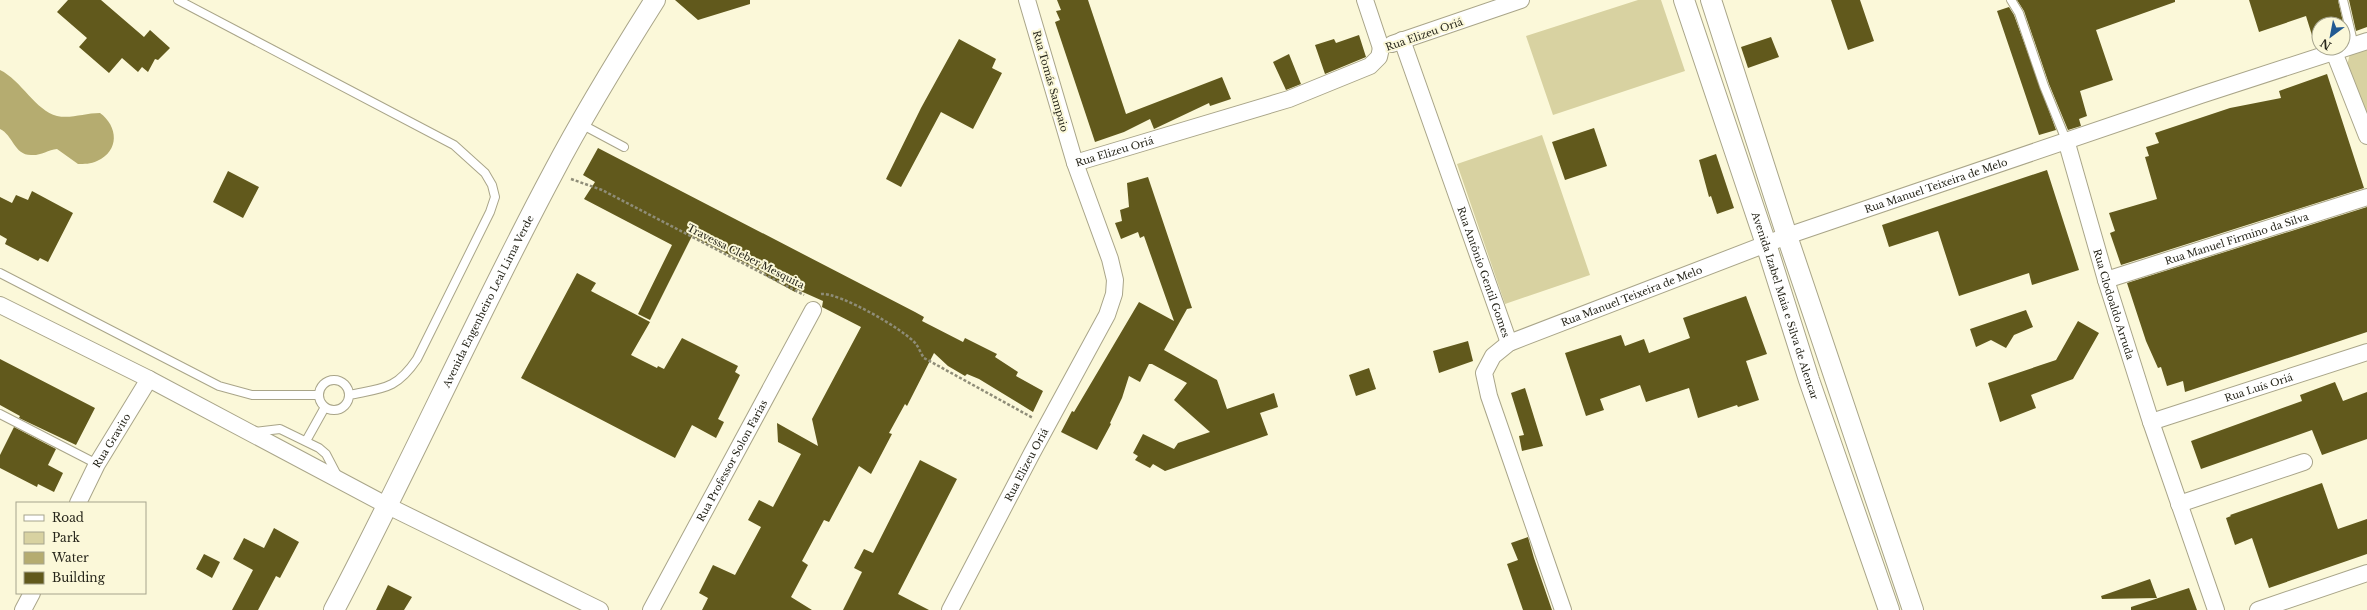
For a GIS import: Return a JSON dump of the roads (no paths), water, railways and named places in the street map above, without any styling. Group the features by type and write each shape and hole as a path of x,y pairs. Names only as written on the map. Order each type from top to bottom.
{"street":[{"name":"Avenida Engenheiro Leal Lima Verde","path":"334,610 388,506 553,173 655,0"},
{"name":"Rua Tomás Sampaio","path":"1027,0 1075,163"},
{"path":"1365,0 1381,48"},
{"name":"Rua Elizeu Oriá","path":"950,610 1046,425 1107,315 1114,294 1115,280 1110,259 1075,163 1289,99 1370,66 1379,57 1381,48 1520,0"},
{"name":"Avenida Izabel Maia e Silva de Alencar","path":"1684,0 1766,244 1809,380 1889,610"},
{"path":"1711,0 1787,236 1913,610"},
{"path":"1695,32 1719,25"},
{"name":"Rua Antônio Gentil Gomes","path":"1402,40 1509,343 1493,356 1484,373 1563,610"},
{"name":"Rua Manuel Teixeira de Melo","path":"2351,47 2361,44"},
{"name":"Rua Manuel Teixeira de Melo","path":"1509,343 1787,236 2066,140 2322,56"},
{"path":"2336,56 2367,136"},
{"name":"Rua Clodoaldo Arruda","path":"2066,140 2106,280 2151,422 2216,610"},
{"name":"Rua Manuel Firmino da Silva","path":"2106,280 2367,197"},
{"name":"Rua Professor Solon Farias","path":"651,610 815,303"},
{"path":"0,305 149,379 388,506 600,610"},
{"name":"Rua Luís Oriá","path":"2151,422 2367,352"},
{"path":"1809,380 1833,371"},
{"name":"Rua Gravito","path":"78,502 97,464 149,379"},
{"path":"2179,504 2304,462"},
{"path":"2258,610 2367,573"},
{"path":"23,610 31,594"}],"lane":[{"path":"178,0 443,138 485,172 492,185 495,197 490,212 417,359 409,371 391,386 349,395"},
{"name":"Rua Clodoaldo Arruda","path":"2011,0 2020,13 2044,86 2066,140"},
{"path":"2343,0 2361,44"},
{"path":"581,124 624,147"},
{"path":"0,273 219,386 252,395 319,395"},
{"path":"330,380 343,383 349,395 344,407 338,410 325,407 320,401 319,395 320,388 330,380"},
{"path":"306,441 325,407"},
{"path":"0,414 97,464"},
{"path":"252,433 280,429 306,441 319,448 326,454 340,480"}],"water":[{"path":"0,70 15,81 35,102 49,113 57,116 68,117 100,113 106,118 113,131 113,145 110,151 97,161 80,164 57,149 34,155 21,152 0,129"}]}
